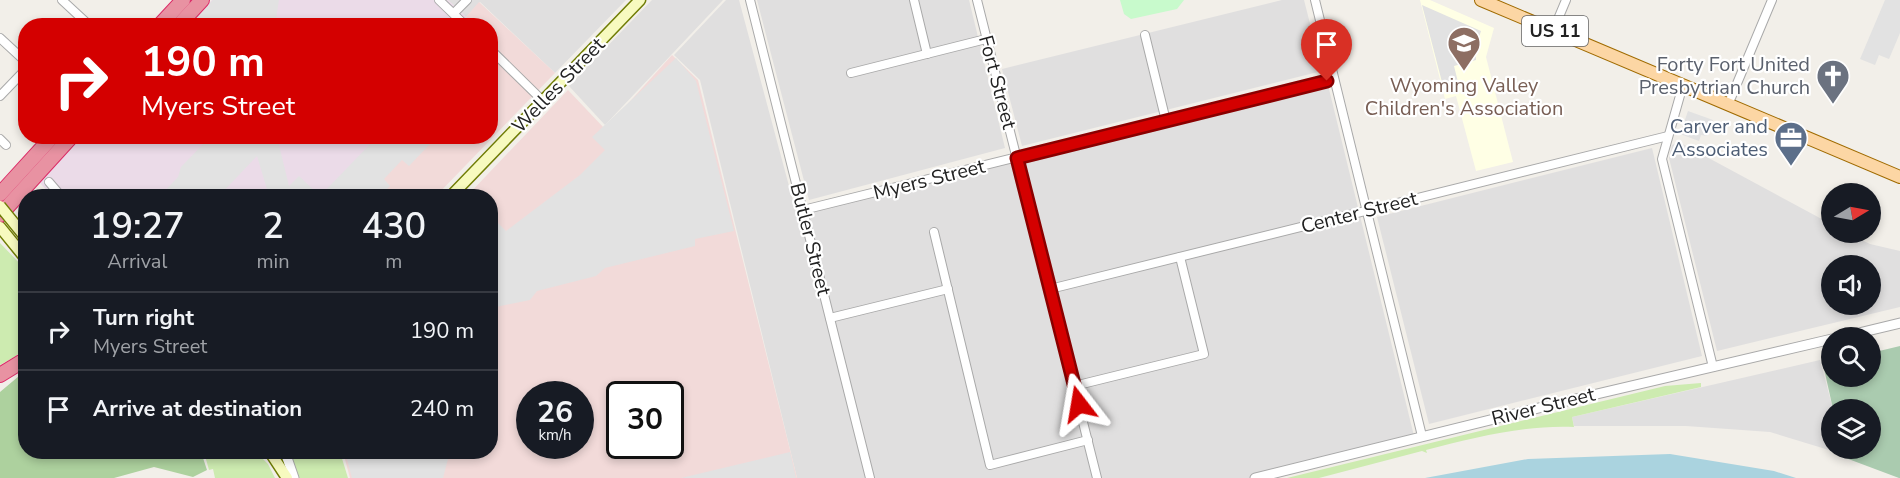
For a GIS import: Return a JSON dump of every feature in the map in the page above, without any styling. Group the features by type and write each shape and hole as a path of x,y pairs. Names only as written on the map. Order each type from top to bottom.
{"highway":[{"path":"166,18 183,0"},
{"path":"185,18 202,0"},
{"path":"0,194 46,144"},
{"path":"24,189 65,144"},
{"path":"0,215 18,195"},
{"path":"4,371 18,359"},
{"path":"4,371 18,364"}],"main road":[{"name":"Welles Street","path":"458,189 640,0"},
{"name":"US 11","path":"1481,0 1900,177"},
{"path":"0,206 18,228"},
{"path":"0,227 18,250"},
{"path":"275,459 287,478"}],"street":[{"path":"62,0 81,18"},
{"path":"439,0 459,18"},
{"path":"454,13 466,0"},
{"name":"Butler Street","path":"750,0 870,478"},
{"path":"914,0 927,54"},
{"name":"Fort Street","path":"977,0 1097,478"},
{"path":"1315,0 1422,436"},
{"path":"1553,30 1566,0"},
{"path":"1728,105 1772,0"},
{"path":"1145,34 1166,121"},
{"path":"0,38 18,55"},
{"path":"851,74 987,39"},
{"path":"498,58 543,101"},
{"path":"0,96 18,77"},
{"name":"Myers Street","path":"803,210 1334,79"},
{"path":"1683,85 1662,159 1713,367"},
{"name":"Center Street","path":"1050,289 1668,136"},
{"path":"49,182 55,189"},
{"path":"934,232 990,465 1088,440"},
{"path":"1074,386 1203,354 1180,257"},
{"path":"830,318 948,289"},
{"path":"1881,328 1900,323"},
{"name":"River Street","path":"1256,478 1422,436 1821,342"},
{"path":"279,459 287,478"},
{"path":"287,459 294,478"}],"shaded area":[{"path":"212,0 448,0 467,18 195,18"},
{"path":"213,0 279,0 276,18 196,18"},
{"path":"448,0 626,0 555,73 480,2 466,17"},
{"path":"652,0 723,0 605,125 569,86"},
{"path":"726,0 739,0 796,212 1327,81 1415,440 1269,478 797,478 700,80 674,55"},
{"path":"757,0 969,0 1005,148 809,200"},
{"path":"1282,0 1304,0 1322,71 1022,146 1002,69"},
{"name":"Wyoming Valley Children's Association","path":"1420,0 1430,0 1494,28 1486,57 1513,162 1476,171 1456,96 1445,99"},
{"path":"1885,0 1900,0 1900,33 1889,59 1879,55 1875,65 1860,59"},
{"path":"479,2 496,18 467,18"},
{"path":"1422,5 1481,31 1475,49 1476,60 1454,66 1458,82 1443,86"},
{"path":"498,20 555,73 498,132"},
{"path":"672,55 698,80 797,478 350,478 345,459 498,459 498,189 474,189 568,90 605,129"},
{"path":"676,58 696,81 734,231 695,239 695,246 605,268 596,276 537,291 530,300 498,307 498,223 506,231 580,175 605,150 592,137"},
{"path":"1688,111 1713,120 1707,136 1701,135 1699,141 1680,134"},
{"path":"1679,142 1821,219 1821,243 1868,243 1900,251 1900,307 1881,312 1881,255 1821,255 1821,315 1867,315 1717,351 1669,158 1672,145"},
{"path":"76,144 382,144 341,189 46,189 39,182"},
{"path":"203,144 279,144 289,186 299,176 313,189 267,189 257,156 226,189 167,189 178,177 181,167"},
{"path":"370,144 430,144 409,166 402,160 384,179 390,186 387,189 327,189"},
{"path":"382,144 486,144 443,189 341,189"},
{"path":"1652,148 1702,356 1429,424 1377,217"},
{"path":"1900,346 1900,478 1848,459 1881,459 1881,399 1831,399 1828,387 1881,387 1881,351"},
{"path":"1820,360 1821,387 1827,387 1830,399 1821,399 1821,448 1770,432 1686,426 1574,426 1572,417"},
{"path":"790,452 796,478 681,478"},
{"path":"347,459 448,459 443,478 352,478"}],"green space":[{"path":"1120,0 1184,0 1177,9 1131,19 1124,14"},
{"path":"0,243 18,262 18,354 0,365"},
{"path":"18,377 18,459 203,459 207,470 193,477 154,467 114,478 0,478 0,392"},
{"path":"1701,383 1701,387 1572,417 1574,427 1536,428 1500,433 1319,478 1287,478 1665,386"},
{"path":"206,459 263,459 275,478 215,478 213,469 209,470"},
{"path":"292,459 342,459 348,478 298,478"}],"water":[{"path":"1670,454 1774,471 1796,478 1425,478 1528,459"}],"place":[{"name":"Wyoming Valley Children's Association","path":"1464,72"},
{"name":"Forty Fort United Presbytrian Church","path":"1833,105"},
{"name":"Carver and Associates","path":"1791,167"}],"route":[{"path":"1079,404 1017,158 1327,81"}]}
